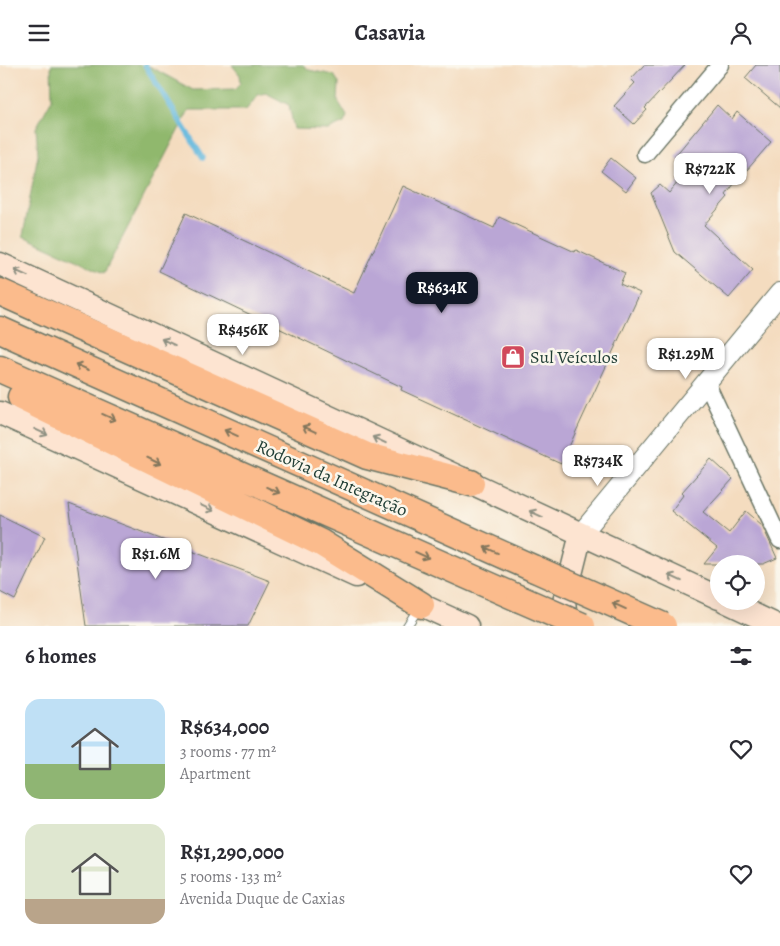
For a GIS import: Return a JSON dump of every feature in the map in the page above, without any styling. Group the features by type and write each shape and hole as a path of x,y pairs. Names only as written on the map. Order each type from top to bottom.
{"highway":[{"path":"0,292 367,455 471,483"},
{"name":"Rodovia da Integração","path":"0,330 663,626"},
{"name":"Rodovia da Integração","path":"0,369 582,626"},
{"path":"0,386 321,543 414,615"}],"main road":[{"path":"0,263 710,595"},
{"path":"0,413 414,615 467,626"},
{"path":"567,626 564,602 581,534"},
{"path":"744,610 778,626"}],"street":[{"path":"646,154 720,65"},
{"path":"581,534 780,293"},
{"path":"706,382 780,540"}],"green space":[{"path":"51,65 147,65 193,90 235,89 241,83 240,75 232,65 303,65 309,70 334,75 339,83 338,101 347,116 344,123 328,130 294,129 289,105 266,93 258,95 246,110 189,110 104,273 23,236 38,154 36,128 52,99"}],"building":[{"path":"644,65 685,65 645,108 647,110 634,124 614,106 635,83 631,79"},
{"path":"756,65 780,65 780,108 745,78"},
{"path":"717,105 732,119 737,112 771,142 747,170 745,169 726,195 728,197 704,225 753,270 729,298 675,252 651,193 660,185 669,193 688,170 675,156"},
{"path":"611,158 636,178 626,191 601,171"},
{"name":"Sul Veículos","path":"403,186 494,228 499,217 575,252 576,250 625,273 620,284 640,293 561,464 401,390 402,387 159,271 186,213 354,293"},
{"path":"711,459 733,479 703,512 729,533 746,511 762,525 777,558 765,563 765,555 711,555 717,548 671,511 684,494 682,492"},
{"path":"69,504 270,581 248,626 86,626"},
{"path":"0,515 45,537 15,600 0,592"},
{"path":"710,557 710,564 704,564"}],"waterway":[{"path":"145,65 203,158"}],"place":[{"name":"Sul Veículos","path":"513,357"}]}
